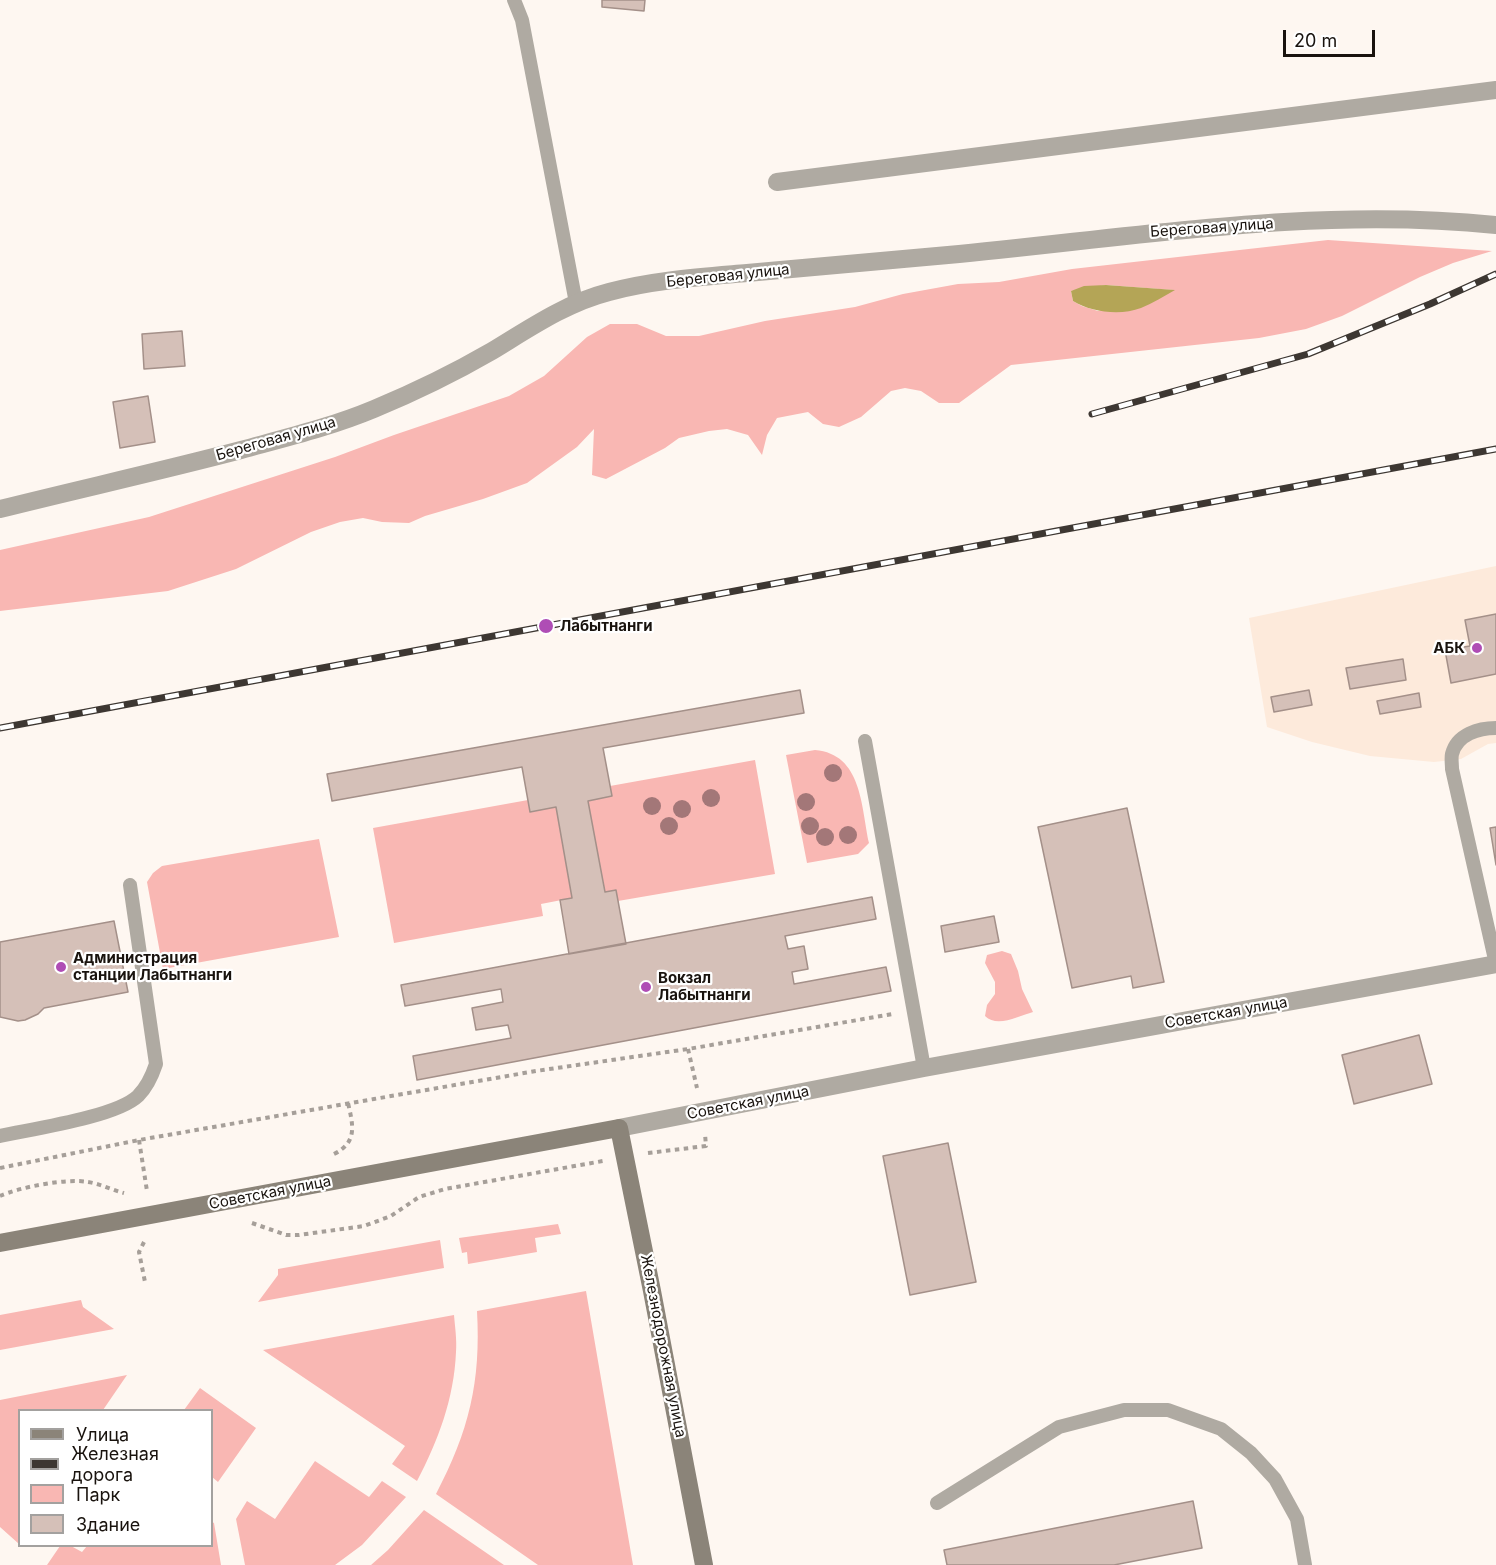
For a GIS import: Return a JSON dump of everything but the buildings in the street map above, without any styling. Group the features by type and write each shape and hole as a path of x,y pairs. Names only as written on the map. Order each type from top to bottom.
{"main road":[{"name":"Советская улица","path":"0,1243 619,1128"},
{"name":"Железнодорожная улица","path":"619,1128 704,1565"}],"street":[{"path":"777,183 1496,90"},
{"name":"Береговая улица","path":"0,509 301,434 369,411 454,373 539,322 576,303 636,286 1206,228 1385,218 1496,225"},
{"name":"Советская улица","path":"619,1128 924,1068 1496,964"}],"lane":[{"path":"514,0 524,30 576,303"},
{"path":"1496,728 1481,728 1471,732 1460,741 1452,753 1452,769 1496,964"},
{"path":"865,741 924,1068"},
{"path":"0,1136 109,1112 137,1097 152,1076 156,1064 130,885"},
{"path":"937,1503 1059,1427 1124,1410 1168,1410 1221,1429 1251,1453 1275,1479 1297,1519 1305,1565"}],"path":[{"path":"0,1168 139,1140 348,1103 536,1071 688,1049 914,1010"},
{"path":"330,1157 339,1152 351,1138 353,1128 348,1103"},
{"path":"139,1140 148,1193 140,1193"},
{"path":"0,1196 17,1190 70,1180 98,1184 123,1193 131,1193"}],"shaded area":[{"path":"1106,285 1175,290 1141,308 1124,312 1106,312 1088,308 1073,301 1071,291 1084,286"},
{"path":"1496,566 1496,743 1488,744 1461,759 1434,762 1370,756 1312,742 1267,727 1249,618"}],"green space":[{"path":"1328,240 1492,251 1453,263 1342,316 1306,329 1259,338 1011,365 959,403 939,403 921,391 905,388 891,391 861,417 839,427 823,424 808,412 777,418 767,435 762,455 748,435 727,429 709,431 679,438 665,448 606,479 592,475 594,429 577,447 527,483 409,523 382,522 363,518 340,522 311,532 236,569 168,591 0,611 0,550 149,517 335,457 509,396 544,376 587,337 610,324 637,324 666,336 699,336 765,321 855,307 903,294 958,284 999,282 1072,269","holes":["1106,285 1173,290 1098,311 1073,301 1071,291"]},
{"path":"815,750 830,754 842,761 851,771 861,798 869,843 858,854 807,863 786,755"},
{"path":"755,760 775,874 618,901 616,890 605,892 588,801 612,796 610,786"},
{"path":"528,800 530,812 556,807 572,898 541,904 543,916 394,943 373,828"},
{"path":"319,839 339,937 163,969 147,882 153,873 162,866"},
{"path":"1002,951 1011,954 1022,989 1033,1012 1008,1020 996,1021 985,1016 987,1005 995,994 995,982 985,963 987,955"},
{"path":"558,1224 561,1234 535,1238 537,1252 468,1264 467,1252 462,1253 459,1238"},
{"path":"440,1240 444,1268 258,1302 278,1275 278,1269"},
{"path":"586,1291 633,1565 538,1565 436,1494 457,1449 470,1406 477,1361 477,1311"},
{"path":"81,1300 83,1307 114,1329 0,1350 0,1315"},
{"path":"454,1315 456,1347 452,1386 444,1419 417,1481 392,1464 405,1446 263,1350"},
{"path":"127,1375 104,1409 18,1409 18,1543 0,1527 0,1400"},
{"path":"200,1388 256,1428 218,1482 213,1478 213,1409 185,1409"},
{"path":"315,1461 369,1497 382,1481 406,1497 362,1545 335,1565 245,1565 236,1519 247,1501 275,1519"},
{"path":"424,1510 504,1565 371,1565 388,1550"},
{"path":"213,1522 221,1565 47,1565 59,1547 73,1547 82,1552 86,1547 213,1547"}],"railway":[{"path":"1092,414 1308,354 1496,274"},
{"path":"0,728 1496,449"}],"place":[{"name":"Лабытнанги","path":"546,626"},
{"name":"АБК","path":"1477,648"},
{"name":"Администрация станции Лабытнанги","path":"61,967"},
{"name":"Вокзал Лабытнанги","path":"646,987"}]}
